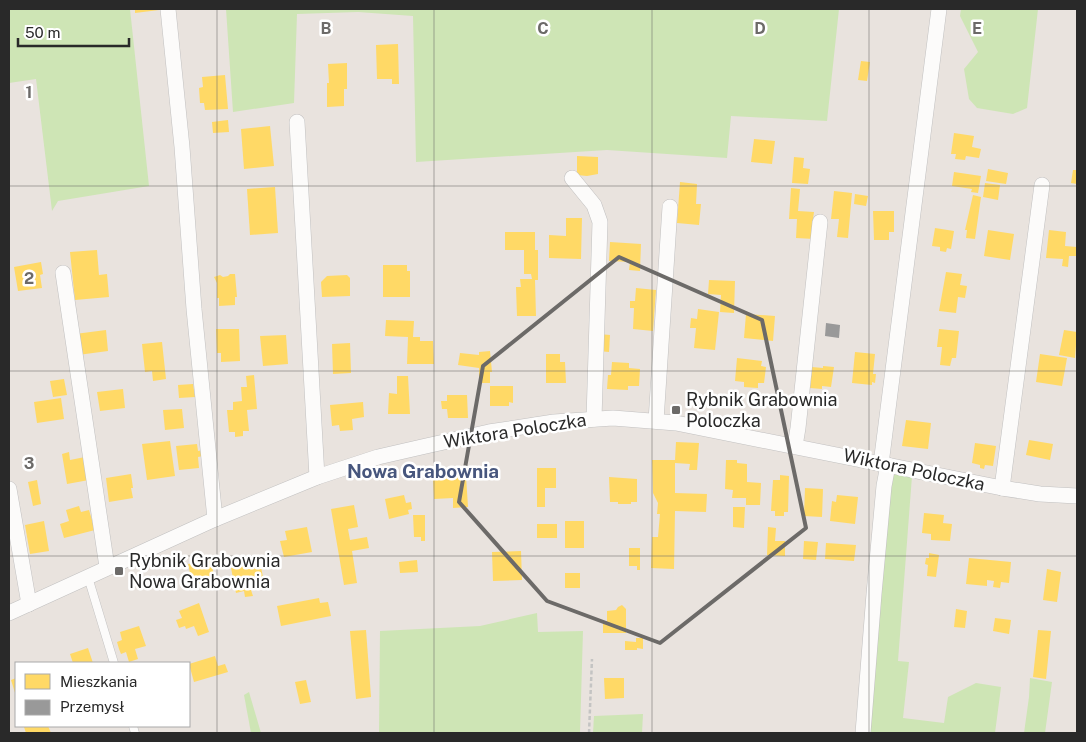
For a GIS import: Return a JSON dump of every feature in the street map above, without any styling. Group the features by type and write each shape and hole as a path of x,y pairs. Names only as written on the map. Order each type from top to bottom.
{"street":[{"path":"168,9 215,519"},
{"path":"863,733 885,465 939,9"},
{"path":"297,122 317,477"},
{"path":"572,178 594,205 600,222 594,419"},
{"path":"1002,488 1042,185"},
{"path":"656,421 670,208"},
{"path":"795,446 820,222"},
{"path":"62,272 107,567"},
{"name":"Wiktora Poloczka","path":"9,613 215,519 317,477 378,457 456,439 532,425 594,419 656,421 694,426 1002,488 1040,494 1077,496"},
{"path":"9,489 29,604"}],"lane":[{"path":"88,576 114,662"}],"path":[{"path":"589,733 592,659"}],"highlighted area":[{"path":"619,257 762,320 806,528 660,643 547,601 459,502 483,366"}],"green space":[{"path":"9,9 130,9 149,186 58,201 52,211 36,79 9,83"},
{"path":"226,9 839,9 827,121 731,116 727,158 607,150 416,162 413,16 358,12 297,14 294,103 233,112"},
{"path":"961,9 1038,9 1027,108 1013,114 977,108 969,99 964,69 978,52 960,16"},
{"path":"891,474 912,476 898,661 909,662 903,718 944,723 948,697 976,683 1001,687 995,733 868,733"},
{"path":"537,613 538,632 583,631 580,733 379,733 380,631 480,626"},
{"path":"1030,678 1052,682 1045,733 1024,733"},
{"path":"249,692 261,733 251,733 244,695"},
{"path":"643,714 642,733 593,733 594,716"}],"building: Mieszkania":[{"path":"135,9 159,9 159,10 135,13"},
{"path":"398,44 399,84 392,84 392,79 377,79 376,45"},
{"path":"861,61 870,62 867,81 858,80"},
{"path":"347,63 347,89 344,89 344,106 327,107 328,64"},
{"path":"225,75 228,109 205,110 204,103 200,103 199,88 203,87 202,77"},
{"path":"228,120 229,132 213,133 212,122"},
{"path":"270,126 274,166 244,169 241,129"},
{"path":"954,133 974,136 972,147 981,149 979,158 966,156 965,160 955,159 956,154 951,154"},
{"path":"754,139 775,141 772,164 751,162"},
{"path":"577,156 598,157 598,174 577,175"},
{"path":"794,157 804,158 803,168 810,169 808,184 792,183"},
{"path":"988,169 1008,173 1006,184 986,181"},
{"path":"1073,170 1077,170 1077,184 1071,183"},
{"path":"954,172 981,176 978,193 971,192 972,189 952,186"},
{"path":"680,182 697,184 696,204 701,204 699,225 677,223"},
{"path":"985,183 1000,185 998,200 983,197"},
{"path":"275,187 278,233 250,235 247,189"},
{"path":"791,188 800,189 798,211 814,212 814,239 796,238 797,219 789,219"},
{"path":"834,191 852,193 848,238 837,237 839,219 831,219"},
{"path":"855,194 868,196 866,206 854,204"},
{"path":"973,195 981,197 975,239 966,238 967,230 965,230"},
{"path":"873,211 894,211 894,232 889,232 889,240 874,240"},
{"path":"566,218 582,218 581,259 549,258 549,235 566,236"},
{"path":"935,228 954,231 951,249 947,248 946,252 940,251 940,247 932,246"},
{"path":"988,230 1014,234 1010,260 984,256"},
{"path":"1049,230 1066,232 1065,246 1077,247 1077,256 1069,256 1068,267 1062,266 1063,259 1046,258"},
{"path":"505,232 535,232 535,250 538,250 538,280 535,280 536,316 517,316 516,287 521,287 520,279 532,279 531,274 524,274 524,250 505,250"},
{"path":"610,242 641,244 640,271 629,270 630,262 609,261"},
{"path":"97,250 99,275 107,274 109,297 75,300 70,252"},
{"path":"41,262 43,274 40,275 42,288 18,291 14,267"},
{"path":"383,265 407,265 407,271 410,271 410,297 383,297"},
{"path":"946,272 962,274 960,285 967,286 965,298 958,297 956,313 939,311"},
{"path":"235,274 237,297 235,297 235,305 219,306 217,283 214,277 220,275 223,277"},
{"path":"347,275 350,278 350,296 322,297 321,282 327,276"},
{"path":"709,280 735,281 734,313 720,312 721,295 708,294"},
{"path":"636,288 656,290 653,331 633,329 634,308 630,308 630,301 635,301"},
{"path":"698,309 719,312 715,350 694,348 696,328 690,328 691,318 697,319"},
{"path":"746,314 775,316 773,341 744,338"},
{"path":"386,320 414,321 413,337 420,337 420,341 433,341 434,364 407,364 408,337 385,336"},
{"path":"216,329 239,329 240,361 221,362 221,353 217,353"},
{"path":"939,329 959,331 956,358 952,358 950,366 940,365 942,347 937,347"},
{"path":"106,330 108,351 78,355 75,334"},
{"path":"1064,330 1077,332 1075,358 1059,355"},
{"path":"599,334 610,335 609,352 598,351"},
{"path":"286,335 288,364 263,366 260,336"},
{"path":"162,342 166,379 153,381 152,371 145,372 142,344"},
{"path":"350,343 351,373 333,374 332,344"},
{"path":"490,351 492,372 490,372 490,383 479,383 479,368 458,365 460,353 479,355 479,352"},
{"path":"855,352 875,354 873,374 876,374 875,383 872,382 872,385 852,383"},
{"path":"546,354 560,354 560,362 565,362 566,383 546,383"},
{"path":"1040,354 1067,358 1062,386 1036,382"},
{"path":"737,358 762,361 761,366 766,367 764,383 758,383 758,388 744,387 744,382 735,381"},
{"path":"612,362 629,363 629,368 640,369 639,386 628,386 628,390 607,389 608,375 611,375"},
{"path":"823,366 834,367 831,387 822,386 822,389 810,388 812,367 823,368"},
{"path":"254,375 257,409 247,410 249,431 243,431 243,436 235,437 235,432 229,432 227,410 233,410 233,402 242,401 241,387 247,387 246,376"},
{"path":"397,376 408,376 410,414 388,414 389,393 397,394"},
{"path":"64,379 67,395 53,397 50,381"},
{"path":"193,384 195,397 179,398 178,385"},
{"path":"490,386 513,386 513,403 509,402 509,406 490,406"},
{"path":"123,389 125,408 100,411 97,392"},
{"path":"447,395 467,395 468,418 448,418 447,409 442,409 441,401 447,401"},
{"path":"61,398 64,419 37,423 34,402"},
{"path":"363,402 364,417 352,419 353,430 340,431 339,425 332,426 330,405"},
{"path":"182,409 184,428 165,430 163,410"},
{"path":"906,420 931,423 928,449 902,446"},
{"path":"1029,440 1053,444 1050,460 1026,455"},
{"path":"170,441 175,476 147,480 142,444"},
{"path":"676,442 699,443 697,470 689,470 690,464 675,463 675,493 707,494 706,512 675,511 674,569 651,568 652,537 658,537 660,514 657,514 658,503 653,493 652,460 675,460"},
{"path":"975,443 996,446 993,466 985,465 984,469 980,468 980,465 972,463"},
{"path":"197,444 198,451 203,450 203,456 198,457 199,468 179,470 176,446"},
{"path":"69,452 70,460 85,457 89,480 67,484 62,454"},
{"path":"726,460 737,460 737,463 747,464 747,482 761,483 760,505 746,505 746,498 732,498 733,490 725,489"},
{"path":"537,468 556,468 556,488 545,488 545,507 537,507"},
{"path":"131,474 133,498 109,502 106,478"},
{"path":"780,475 789,476 788,512 784,512 784,516 775,516 775,511 771,511 773,480 780,480"},
{"path":"466,476 468,507 453,508 453,498 434,499 433,479"},
{"path":"609,477 637,479 637,502 618,504 618,502 610,502"},
{"path":"37,480 41,504 33,506 28,482"},
{"path":"805,488 823,489 822,517 804,516"},
{"path":"404,495 406,503 411,502 412,509 408,510 409,514 389,519 385,499"},
{"path":"837,495 858,497 855,524 830,521 832,501 836,502"},
{"path":"354,505 358,527 348,529 350,540 367,537 369,548 352,551 357,583 344,585 331,509"},
{"path":"79,506 81,512 89,510 95,530 64,538 60,524 69,521 66,510"},
{"path":"733,507 745,507 744,528 733,527"},
{"path":"924,513 944,515 943,523 952,524 950,541 931,540 931,534 922,533"},
{"path":"413,515 425,515 425,541 421,541 421,537 414,537"},
{"path":"44,521 49,551 30,554 25,525"},
{"path":"565,521 584,521 584,548 565,548"},
{"path":"537,524 557,524 557,538 537,538"},
{"path":"307,527 312,552 284,557 280,541 287,540 285,531"},
{"path":"768,527 776,528 775,541 785,541 785,556 767,555"},
{"path":"804,541 818,542 816,560 803,559"},
{"path":"826,543 856,545 854,561 825,559"},
{"path":"629,548 640,548 640,570 637,570 637,566 629,566"},
{"path":"521,551 522,580 493,581 492,552"},
{"path":"929,553 939,555 936,577 927,576 928,565 925,564 926,558 929,558"},
{"path":"969,558 1011,562 1009,583 1001,582 1000,588 993,587 994,581 987,580 987,586 966,584"},
{"path":"211,560 215,582 193,586 188,564"},
{"path":"417,560 418,572 400,573 399,562"},
{"path":"260,562 265,587 251,590 253,596 245,597 244,591 236,593 231,568"},
{"path":"1047,569 1061,572 1057,602 1043,600"},
{"path":"565,573 580,573 580,588 565,588"},
{"path":"319,598 320,603 328,602 331,616 281,626 277,606"},
{"path":"199,603 209,632 198,636 194,626 186,629 185,626 179,628 176,620 182,618 179,611"},
{"path":"622,605 626,609 626,633 603,633 603,621 607,621 607,611 616,610"},
{"path":"956,609 967,611 965,628 954,627"},
{"path":"995,618 1011,620 1009,634 993,631"},
{"path":"139,626 146,646 135,649 138,659 129,662 126,652 121,654 117,642 122,640 120,632"},
{"path":"366,630 371,697 356,699 350,631"},
{"path":"1038,630 1051,631 1046,679 1033,677"},
{"path":"636,638 643,638 643,649 625,650 625,641 636,642"},
{"path":"88,648 93,662 73,662 70,654"},
{"path":"215,656 218,666 225,664 228,672 194,682 190,664"},
{"path":"15,678 15,693 11,680"},
{"path":"604,678 624,678 624,698 605,699"},
{"path":"306,680 311,702 300,704 295,682"},
{"path":"24,727 48,727 51,733 26,733"}],"building: Przemysł":[{"path":"826,323 840,325 839,338 825,336"}],"place":[{"name":"Rybnik Grabownia Poloczka","path":"676,410"},
{"name":"Rybnik Grabownia Nowa Grabownia","path":"119,571"}],"district":[{"name":"Nowa Grabownia","path":"423,471"}]}
